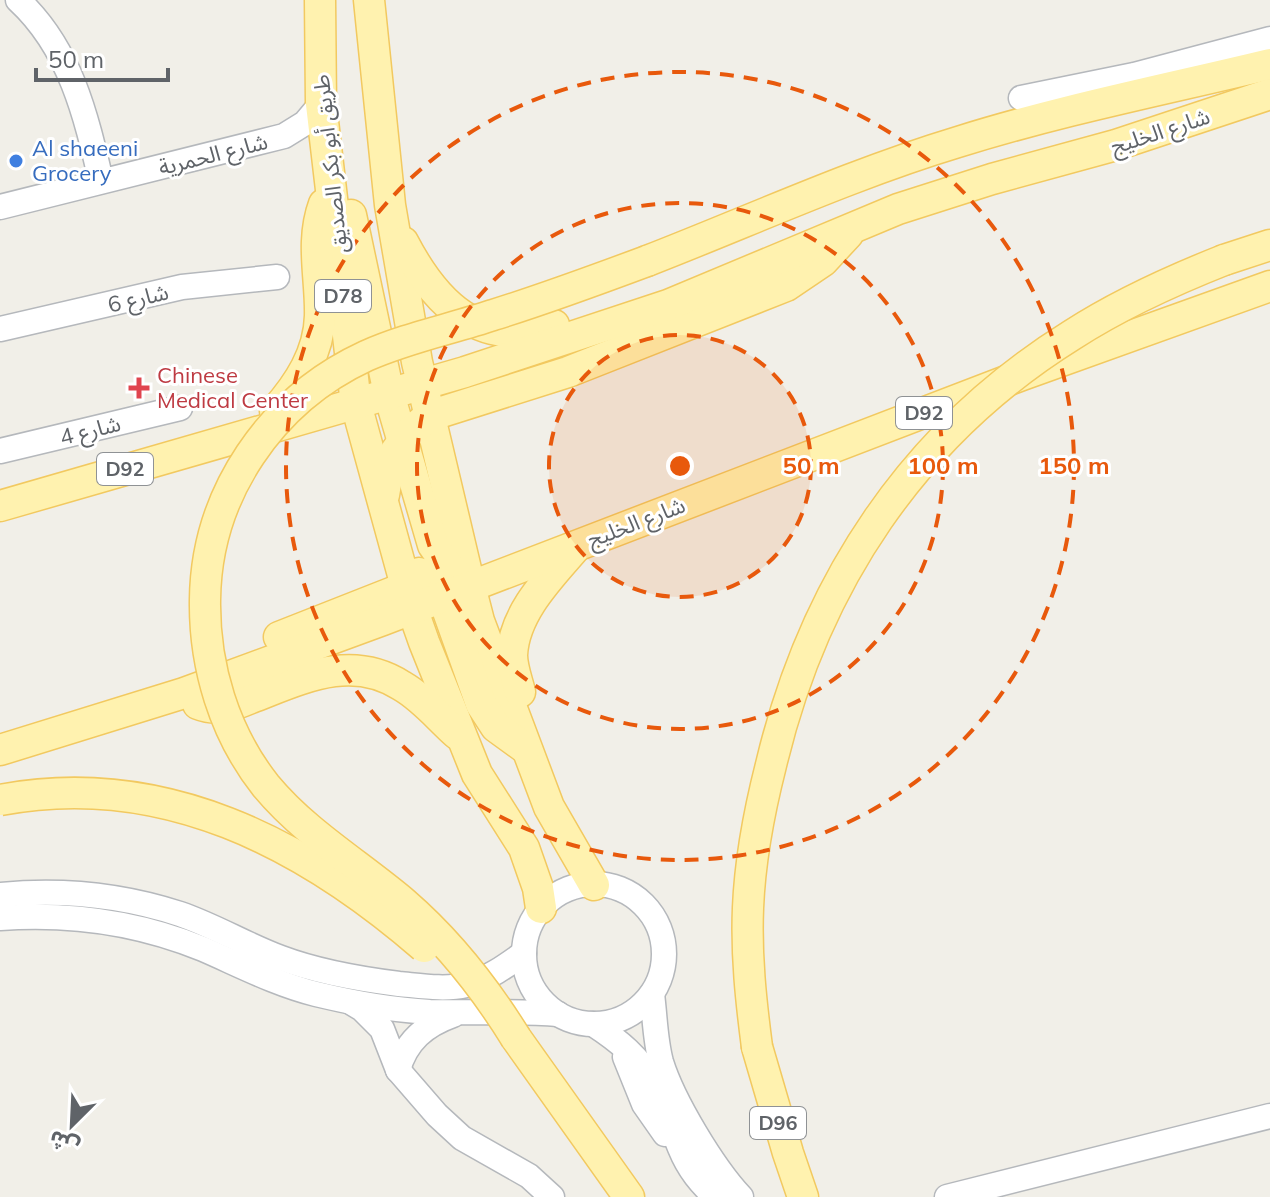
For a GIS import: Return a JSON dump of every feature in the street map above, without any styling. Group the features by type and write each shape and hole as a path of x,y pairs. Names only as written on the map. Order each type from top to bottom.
{"main road":[{"name":"طريق أبو بكر الصديق","path":"320,0 321,104 356,404 409,598 463,741 484,787 524,848 538,888 541,908"},
{"name":"D78","path":"369,0 390,205 429,416 447,490 456,592"},
{"path":"629,1197 483,989 446,944 403,903 297,819 264,783 227,719 211,670 205,617 208,564 220,515 240,469 277,419 325,378 347,365 394,346 519,307 647,261 868,173 957,142 1270,64"},
{"name":"شارع الخليج","path":"0,506 423,384 668,305 853,226 944,194 1116,145 1270,94"},
{"path":"251,434 278,408 299,381 316,340 320,317 316,241 321,212 330,189 350,211 399,446 432,551 449,568 456,592 479,621 555,821 594,885"},
{"path":"390,205 403,243 424,277 445,302 466,320 486,328 523,333 618,304 641,302 668,305"},
{"path":"385,505 385,483 399,446 429,416 568,372 786,286 823,261 853,226"},
{"name":"D96","path":"803,1197 757,1047 748,942 749,896 755,838 774,753 792,685 819,620 852,558 912,474 999,388 1058,344 1108,313 1224,260 1270,245"},
{"name":"شارع الخليج","path":"0,750 184,693 409,598 456,592 1036,370 1270,286"},
{"path":"356,404 376,420 399,446"},
{"path":"409,598 415,578 432,551 447,490"},
{"path":"525,748 528,724 512,658 514,642 524,614 579,544"},
{"path":"184,693 202,706 221,708 318,673 353,669 371,672 403,686 463,741"},
{"path":"0,800 48,793 111,793 174,804 249,830 323,872 385,916 454,973 516,1038"}],"street":[{"path":"28,4 52,39 84,108 101,181"},
{"path":"1021,98 1134,75 1270,39"},
{"name":"شارع الحمرية","path":"0,207 258,144 295,131 321,104"},
{"name":"شارع 6","path":"0,329 182,287 277,277"},
{"name":"شارع 4","path":"0,451 180,408"},
{"path":"0,918 77,917 119,923 201,949 273,980 349,1001 428,1012 558,1014 593,1024 607,1023 632,1013 655,988 663,969 663,942 653,916 626,893 594,885 560,893 541,908 529,929 524,953 528,977 540,998 558,1014"},
{"path":"0,895 65,893 142,903 180,914 282,959 313,969 408,985 464,985 487,978 524,953"},
{"path":"655,988 658,1049 666,1077 717,1169 741,1197"},
{"path":"349,1001 382,1029 398,1070 437,1115 462,1138 520,1171 552,1197"},
{"path":"398,1070 403,1055 423,1030 436,1021 468,1012"},
{"path":"593,1024 622,1043 653,1082 676,1146 695,1176 716,1197"},
{"path":"947,1197 1270,1116"}],"place":[{"name":"Al shaeeni Grocery","path":"16,161"},
{"name":"Chinese Medical Center","path":"139,388"}]}
